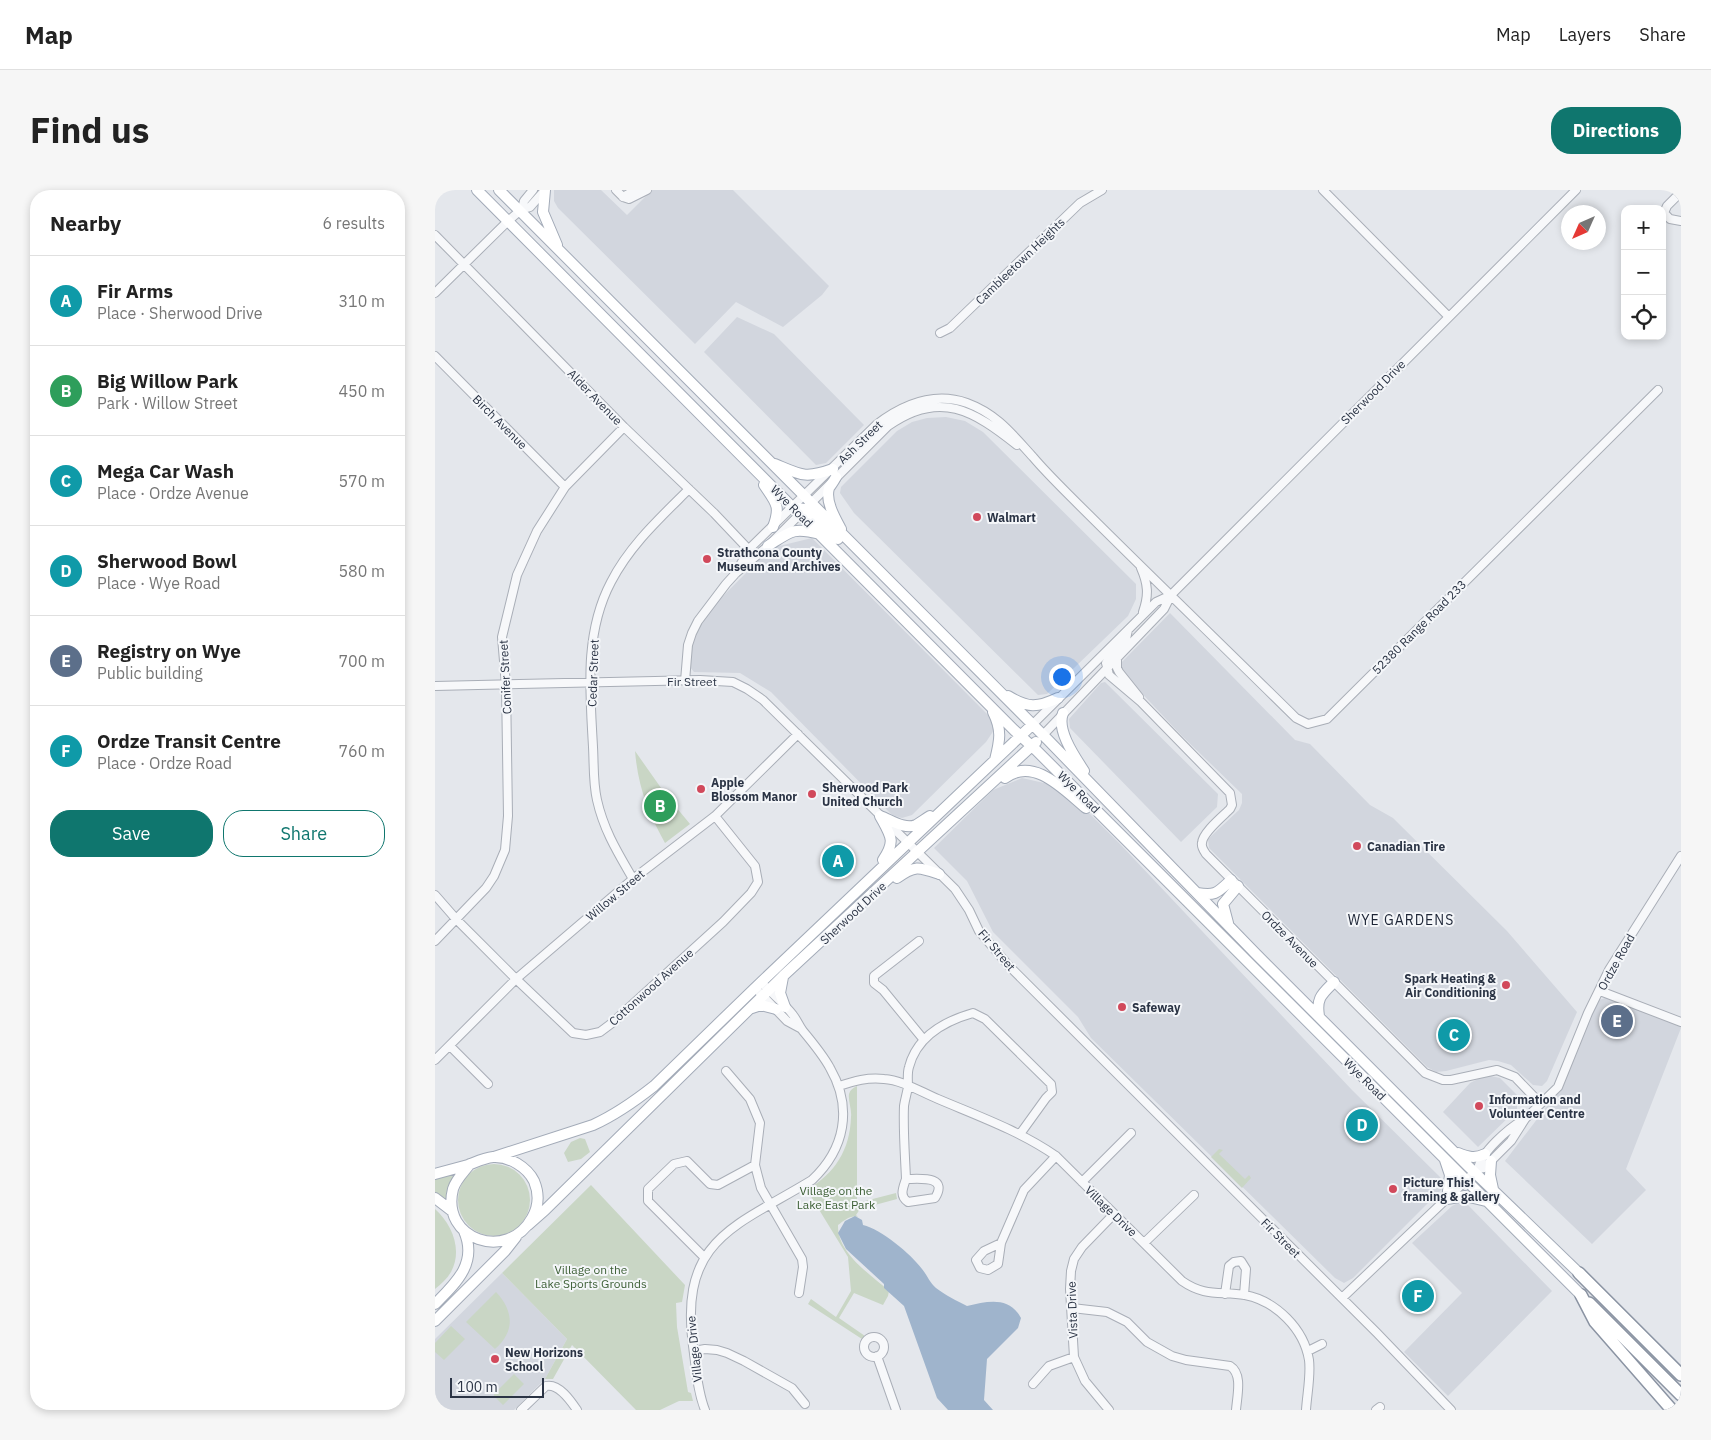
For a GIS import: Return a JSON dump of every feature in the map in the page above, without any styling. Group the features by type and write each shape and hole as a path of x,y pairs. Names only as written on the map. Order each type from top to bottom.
{"highway":[{"name":"Wye Road","path":"1579,1273 1638,1332 1676,1366"},
{"name":"Wye Road","path":"1581,1294 1681,1394"},
{"path":"1581,1294 1595,1322 1672,1410"},
{"path":"1676,1366 1681,1375"}],"main road":[{"name":"Wye Road","path":"477,190 751,466 844,536 880,571 1229,926 1454,1151 1477,1171 1493,1190 1579,1273"},
{"name":"Wye Road","path":"499,190 521,210 560,253 769,462 821,535 1020,736 1125,838 1581,1294"},
{"path":"545,190 543,212 560,253"},
{"path":"769,462 808,476 834,473 829,488 829,502 844,536"},
{"path":"751,466 777,506 778,514 773,527"},
{"path":"802,506 871,569 880,571"},
{"path":"768,546 789,532 799,530 821,535"},
{"path":"995,688 1015,700 1028,705 1039,706 1058,698"},
{"path":"989,704 1000,730 1000,740 995,760"},
{"path":"1063,713 1061,723 1066,740 1090,783"},
{"name":"Sherwood Drive","path":"493,1157 587,1128 630,1104 654,1086 1032,725"},
{"name":"Sherwood Drive","path":"527,1225 545,1210 783,976 1043,735"},
{"path":"962,810 979,799 1012,772 1030,770 1051,779 1125,838"},
{"path":"880,816 902,825 912,826 947,805"},
{"path":"869,879 890,849 892,843 880,816"},
{"path":"866,901 915,868 924,868 939,874"},
{"path":"1197,893 1216,894 1235,883"},
{"path":"1229,926 1223,904 1235,883"},
{"path":"749,1010 761,1005 780,1008 783,976"},
{"path":"1319,1016 1317,1007 1319,998 1334,982"},
{"path":"1454,1151 1471,1158 1488,1158 1493,1190"},
{"path":"435,1174 493,1157 506,1159 515,1162 523,1168 533,1181 537,1194 536,1211 527,1225 505,1251 435,1321"},
{"path":"1443,1157 1450,1175 1447,1199 1465,1196 1488,1201"},
{"path":"435,1304 453,1286 464,1271 467,1260 468,1240 452,1210 451,1200 453,1189 470,1164"},
{"path":"435,1198 452,1210"},
{"path":"464,1231 476,1238 490,1242 505,1240 519,1234"}],"street":[{"path":"521,210 524,201 533,190"},
{"path":"435,293 508,221 521,210 530,207 545,190"},
{"path":"616,190 623,198 629,199 647,190"},
{"path":"623,198 635,190"},
{"name":"Cambleetown Heights","path":"940,334 950,328 1080,203 1102,190"},
{"path":"1323,190 1449,317"},
{"name":"Sherwood Drive","path":"1043,735 1164,610 1171,595 1575,190"},
{"path":"1681,192 1667,206 1664,213 1670,219 1681,221"},
{"name":"Alder Avenue","path":"435,235 624,427 756,557"},
{"name":"Birch Avenue","path":"435,356 565,487"},
{"name":"52380 Range Road 233","path":"1171,595 1296,718 1308,724 1327,718 1658,390"},
{"name":"Ash Street","path":"736,573 768,546 876,425 889,415 916,402 930,399 951,399 965,402 988,412 1002,424 1034,459 1171,595"},
{"name":"Conifer Street","path":"435,941 490,882 500,862 507,840 506,685 502,637 517,575 525,553 565,487 624,427"},
{"name":"Cedar Street","path":"633,879 609,837 597,799 590,682 595,625 610,583 635,544 689,489"},
{"name":"Ash Street","path":"685,681 688,645 692,633 706,609 736,573 749,549 773,527 802,506"},
{"path":"1139,564 1148,587 1147,599 1142,615"},
{"name":"Sherwood Drive","path":"1032,725 1142,615 1156,602 1171,595"},
{"path":"1128,630 1126,640 1106,663 1109,675 1141,702"},
{"path":"1117,657 1117,668 1137,692 1141,702"},
{"name":"Fir Street","path":"435,686 590,682 733,682 763,700 961,897 979,931 1003,960 1342,1298 1451,1410"},
{"name":"Ordze Avenue","path":"1141,702 1230,793 1232,805 1230,809 1207,832 1201,844 1206,854 1425,1073 1443,1080 1451,1080 1497,1070 1507,1072 1515,1077 1540,1103"},
{"name":"Willow Street","path":"435,1060 516,979 633,879 715,816 798,734"},
{"name":"Cottonwood Avenue","path":"435,895 456,920 573,1033 587,1035 600,1032 723,922 751,893 758,882 755,866 715,816"},
{"name":"Ordze Road","path":"1342,1298 1466,1180 1484,1168 1488,1158 1511,1141 1525,1119 1558,1086 1588,1013 1609,970 1681,856"},
{"path":"919,941 874,976 874,983 883,990 924,1040"},
{"name":"Village Drive","path":"705,1410 698,1384 690,1322 690,1301 704,1257 717,1240 728,1230 812,1180 832,1157 839,1143 843,1120 843,1106 839,1086 822,1055 801,1029 793,1015 780,1008 758,985"},
{"path":"1600,991 1681,1022"},
{"path":"905,1179 933,1180 938,1184 938,1193 935,1198 908,1202 902,1196 905,1179 904,1105 908,1086 908,1068 914,1055 924,1040 935,1029 946,1022 973,1013 985,1019 1051,1084 1052,1092 1020,1134"},
{"path":"450,1046 488,1084"},
{"path":"726,1071 750,1099 761,1123 755,1165 761,1188 802,1259 803,1267 799,1293"},
{"name":"Village Drive","path":"839,1086 856,1080 886,1078 1020,1134 1056,1156 1182,1281 1192,1288 1201,1292 1244,1295 1263,1301 1285,1315 1298,1333 1307,1351 1309,1362 1306,1410"},
{"path":"1082,1182 1131,1133"},
{"path":"1001,1244 1024,1190 1056,1156"},
{"path":"704,1257 647,1201 648,1189 673,1164 687,1161 710,1184 718,1185 755,1165"},
{"path":"1144,1243 1193,1195"},
{"name":"Vista Drive","path":"1109,1410 1085,1381 1074,1357 1071,1271 1074,1259 1082,1247 1114,1214"},
{"path":"1225,1294 1229,1266 1234,1262 1241,1261 1246,1269 1244,1295"},
{"path":"1072,1308 1107,1312 1127,1322 1147,1342 1172,1356 1186,1360 1230,1366 1236,1369 1239,1378 1237,1410"},
{"path":"1307,1351 1322,1344"},
{"path":"694,1352 705,1349 717,1350 743,1360 792,1388 805,1404"},
{"path":"877,1356 896,1410"},
{"path":"1033,1384 1049,1366 1074,1357"},
{"path":"521,1410 547,1386 552,1385 577,1410"}],"shaded area":[{"path":"554,190 601,190 627,215 652,190 733,190 829,286 822,295 783,327 736,302 695,344 558,208 554,201"},
{"path":"737,317 774,334 864,425 826,463 816,465 704,352"},
{"path":"946,417 965,421 983,432 1136,584 1136,599 1128,616 1047,694 1038,695 854,513 840,493 841,487 897,431 912,422 927,418"},
{"path":"812,538 989,716 994,730 986,742 912,815 902,818 892,815 771,692 740,673 694,672 690,667 691,651 696,633 713,606 771,548"},
{"path":"1170,613 1295,740 1310,744 1370,805 1393,818 1507,931 1577,1012 1547,1081 1542,1086 1533,1085 1511,1065 1498,1061 1489,1060 1436,1072 1427,1067 1209,848 1208,839 1239,810 1242,803 1242,794 1181,735 1119,669 1119,665"},
{"path":"1105,682 1218,794 1217,807 1181,842 1070,728 1069,719 1101,683"},
{"path":"1022,778 1053,785 1081,805 1352,1090 1441,1178 1442,1189 1353,1278 1344,1283 1335,1278 1091,1038 1078,1017 993,932 967,881 934,848 993,790"},
{"path":"1610,998 1681,1026 1681,1028 1626,1169 1646,1190 1592,1244 1505,1161 1554,1097 1590,1015 1599,1000"},
{"path":"1484,1076 1500,1078 1517,1095 1517,1109 1478,1147 1443,1112 1470,1083"},
{"path":"1462,1201 1552,1291 1448,1396 1404,1352 1462,1293 1412,1243 1452,1206"},
{"name":"New Horizons School","path":"502,1273 567,1339 545,1379 514,1410 435,1410 435,1339"}],"green space":[{"path":"635,751 666,795 690,824 665,843 645,799 636,764"},
{"name":"Village on the Lake East Park","path":"857,1086 857,1203 896,1193 897,1199 860,1209 856,1215 858,1217 850,1217 838,1225 839,1235 849,1254 864,1270 889,1291 883,1305 854,1293 839,1318 865,1336 862,1339 808,1304 811,1299 836,1317 851,1291 848,1257 807,1190 826,1176 839,1160 844,1150 850,1129 849,1094"},
{"path":"580,1138 585,1139 590,1152 581,1159 568,1162 564,1153 571,1142"},
{"path":"1219,1149 1223,1150 1219,1154 1245,1179 1249,1175 1251,1178 1242,1188 1211,1157"},
{"path":"487,1164 501,1164 520,1174 530,1193 530,1207 520,1226 501,1236 487,1236 468,1226 458,1207 458,1193 468,1174"},
{"path":"454,1174 446,1199 435,1194 435,1178"},
{"name":"Village on the Lake Sports Grounds","path":"591,1185 685,1285 682,1302 676,1303 677,1327 688,1392 691,1393 693,1401 679,1401 660,1410 636,1410 572,1345 553,1379 545,1379 567,1339 502,1273"},
{"path":"435,1209 451,1230 456,1246 456,1255 451,1272 435,1289"},
{"path":"496,1292 506,1307 510,1321 506,1336 495,1349 466,1322"},
{"path":"451,1326 465,1339 444,1360 435,1352 435,1343"},
{"path":"514,1374 524,1384 503,1405 494,1394"}],"water":[{"path":"855,1216 862,1220 863,1225 878,1231 903,1250 917,1263 940,1291 967,1306 990,1302 1004,1303 1016,1311 1021,1318 1018,1328 987,1359 984,1400 993,1410 948,1410 937,1398 904,1306 884,1288 884,1284 846,1249 838,1233 845,1221"}],"place":[{"name":"Walmart","path":"977,517"},
{"name":"Strathcona County Museum and Archives","path":"707,559"},
{"name":"Apple Blossom Manor","path":"701,789"},
{"name":"Sherwood Park United Church","path":"812,794"},
{"name":"Big Willow Park","path":"660,806"},
{"name":"Canadian Tire","path":"1357,846"},
{"name":"Fir Arms","path":"838,861"},
{"name":"Spark Heating & Air Conditioning","path":"1506,985"},
{"name":"Safeway","path":"1122,1007"},
{"name":"Registry on Wye","path":"1617,1021"},
{"name":"Mega Car Wash","path":"1454,1035"},
{"name":"Information and Volunteer Centre","path":"1479,1106"},
{"name":"Sherwood Bowl","path":"1362,1125"},
{"name":"Picture This! framing & gallery","path":"1393,1189"},
{"name":"Ordze Transit Centre","path":"1418,1296"},
{"name":"New Horizons School","path":"495,1359"}],"district":[{"name":"WYE GARDENS","path":"1401,920"}]}
